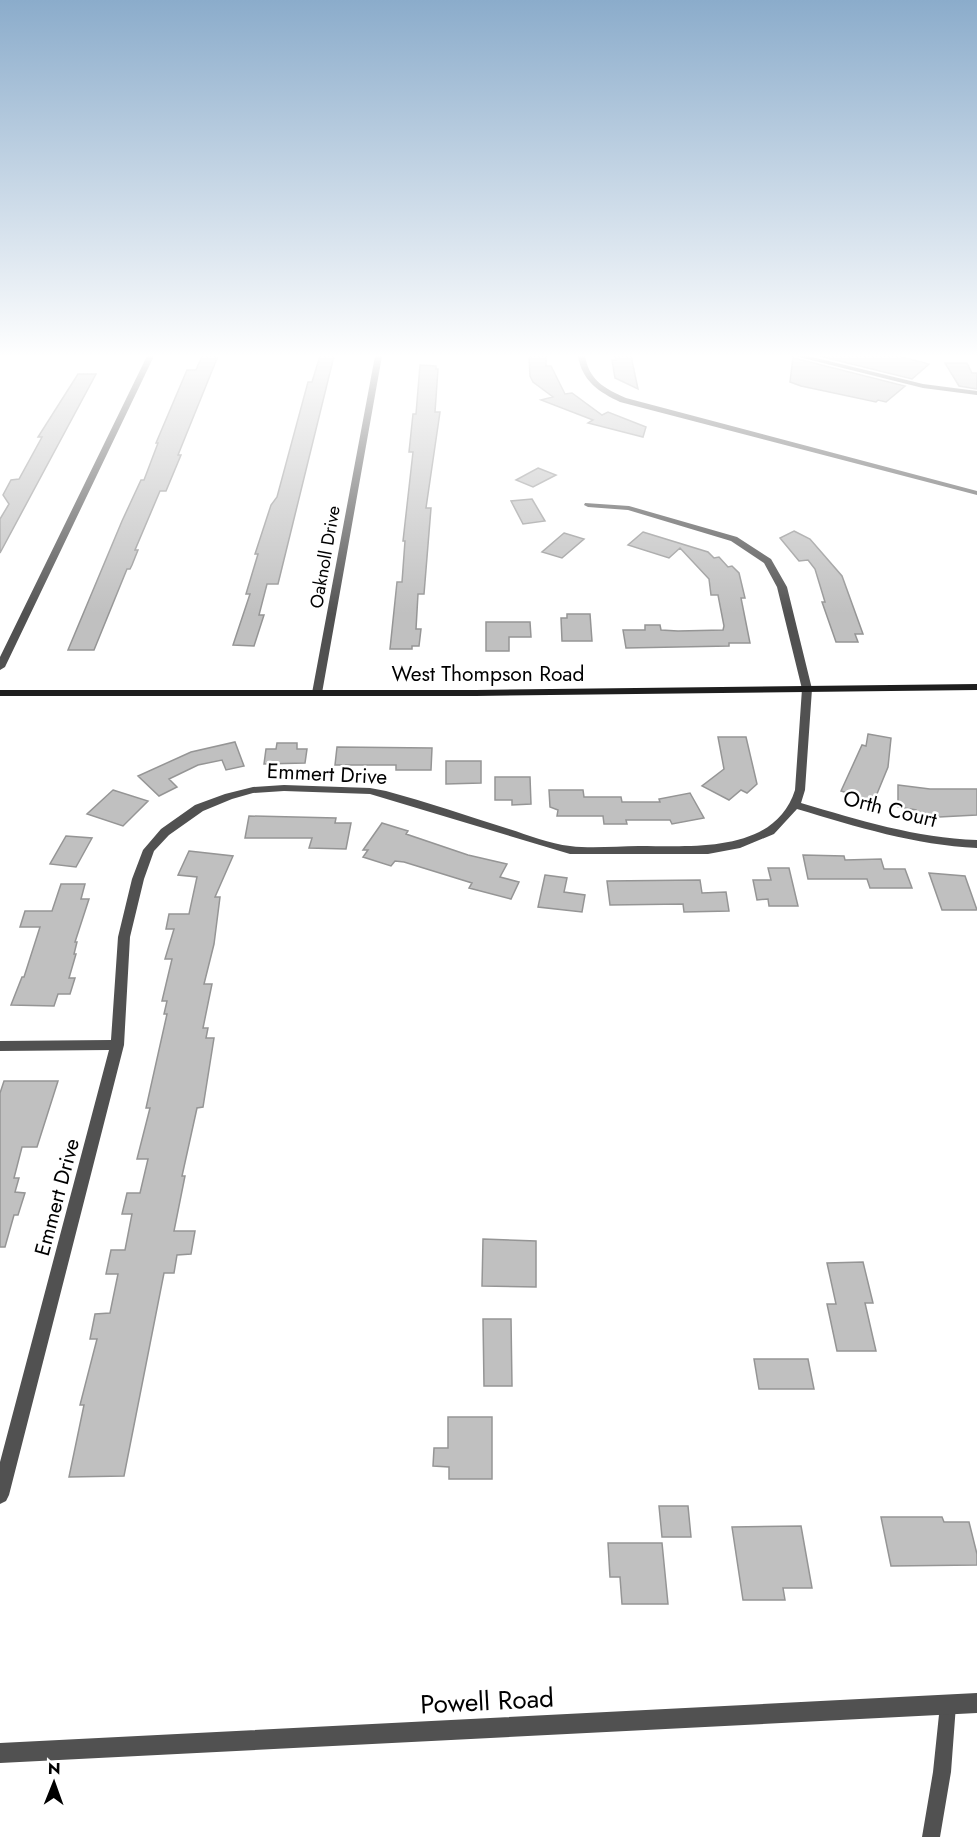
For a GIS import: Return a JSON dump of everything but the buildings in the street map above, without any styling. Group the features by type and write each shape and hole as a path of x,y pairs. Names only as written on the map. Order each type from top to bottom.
{"main road":[{"name":"West Thompson Road","path":"0,693 317,693 977,687"}],"street":[{"path":"0,667 109,442"},
{"name":"Oaknoll Drive","path":"317,693 363,442"},
{"path":"782,442 977,493"},
{"path":"588,505 628,508 734,539 768,561 782,587 807,689 800,790 795,805"},
{"name":"Emmert Drive","path":"0,1495 117,1045 124,937 143,861 153,844 176,822 199,808 253,790 277,788 370,792 403,798 538,842 570,850 696,851 736,845 770,831 795,805"},
{"name":"Orth Court","path":"795,805 897,835 949,843 977,844"},
{"path":"0,1046 117,1045"},
{"name":"Powell Road","path":"0,1753 977,1703"}],"lane":[{"path":"931,1837 942,1772 948,1705"}]}
